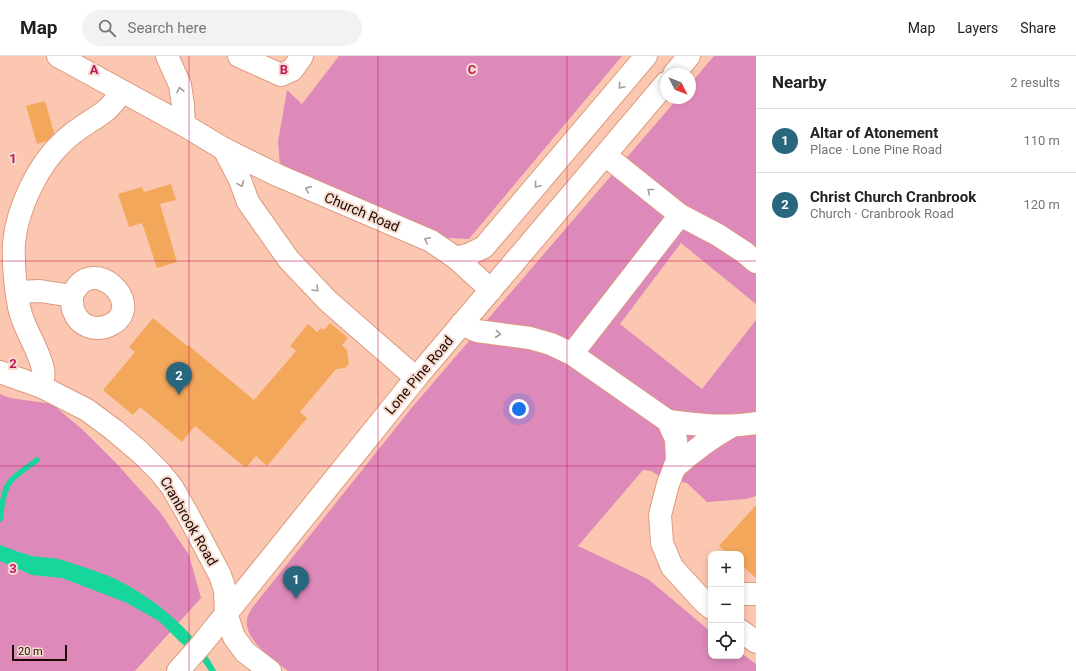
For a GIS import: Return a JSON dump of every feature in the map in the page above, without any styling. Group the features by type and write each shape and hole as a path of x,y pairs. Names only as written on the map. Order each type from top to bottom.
{"street":[{"name":"Church Road","path":"58,56 184,125 224,149 314,192 431,241 456,258 491,290"},
{"path":"167,56 180,85 184,125"},
{"path":"239,56 281,75 292,70 302,56"},
{"path":"456,258 470,254 484,247 646,56"},
{"path":"679,68 689,56"},
{"name":"Lone Pine Road","path":"178,671 201,645 416,378 660,90"},
{"path":"42,388 43,370 20,310 14,266 16,234 25,200 38,174 49,157 80,127 105,112 122,92"},
{"path":"224,149 240,180 248,202 289,260 328,301 416,378"},
{"path":"605,155 680,215 718,235 744,252 756,262"},
{"path":"572,354 680,215"},
{"path":"484,247 487,256 505,273"},
{"path":"17,292 40,291 72,296"},
{"path":"461,324 477,331 530,338 551,344 572,354 668,421 732,426 756,424"},
{"name":"Cranbrook Road","path":"0,372 42,388 87,410 140,452 160,472 172,487 220,575 225,590 226,613 234,637 246,652 270,671"},
{"path":"668,421 676,439 677,461 668,484 660,515 662,543 672,567 708,605"},
{"path":"674,468 713,436 732,426"},
{"path":"690,587 708,591"},
{"path":"744,594 756,594"},
{"path":"744,633 756,642"}],"shaded area":[{"path":"339,56 622,56 469,239 448,238 280,166 278,142 287,90 302,104"},
{"path":"714,56 756,56 756,304 681,243 620,324 702,389 756,320 756,496 746,499 707,502 687,483 665,479 651,471 643,470 578,546 648,579 708,629 708,659 744,659 744,655 756,664 756,671 288,671 261,649 250,635 247,627 247,620 252,608 414,405 673,104 696,104 696,77"},
{"path":"0,394 10,398 52,404 83,430 117,464 160,512 189,555 201,598 135,671 0,671"},
{"path":"0,545 32,556 62,560 102,573 125,584 164,610 177,621 199,645 216,671 209,671 201,659 179,641 159,621 125,602 62,578 32,575 0,561"}],"building":[{"path":"45,101 54,133 47,141 37,144 26,106"},
{"path":"171,184 176,200 160,204 177,262 157,268 142,223 129,227 118,194 142,187 144,192"},
{"path":"153,318 254,400 296,351 290,346 308,324 317,332 321,328 324,330 330,323 348,338 342,345 347,350 349,364 345,368 336,369 300,412 307,418 267,466 256,456 246,468 195,426 182,442 140,407 133,415 103,390 135,352 129,347"},
{"path":"756,505 756,578 744,568 744,551 725,551 719,546"}],"waterway":[{"path":"0,519 3,497 10,481 37,460"}],"place":[{"name":"Christ Church Cranbrook","path":"179,395"},
{"name":"Altar of Atonement","path":"296,599"}]}
